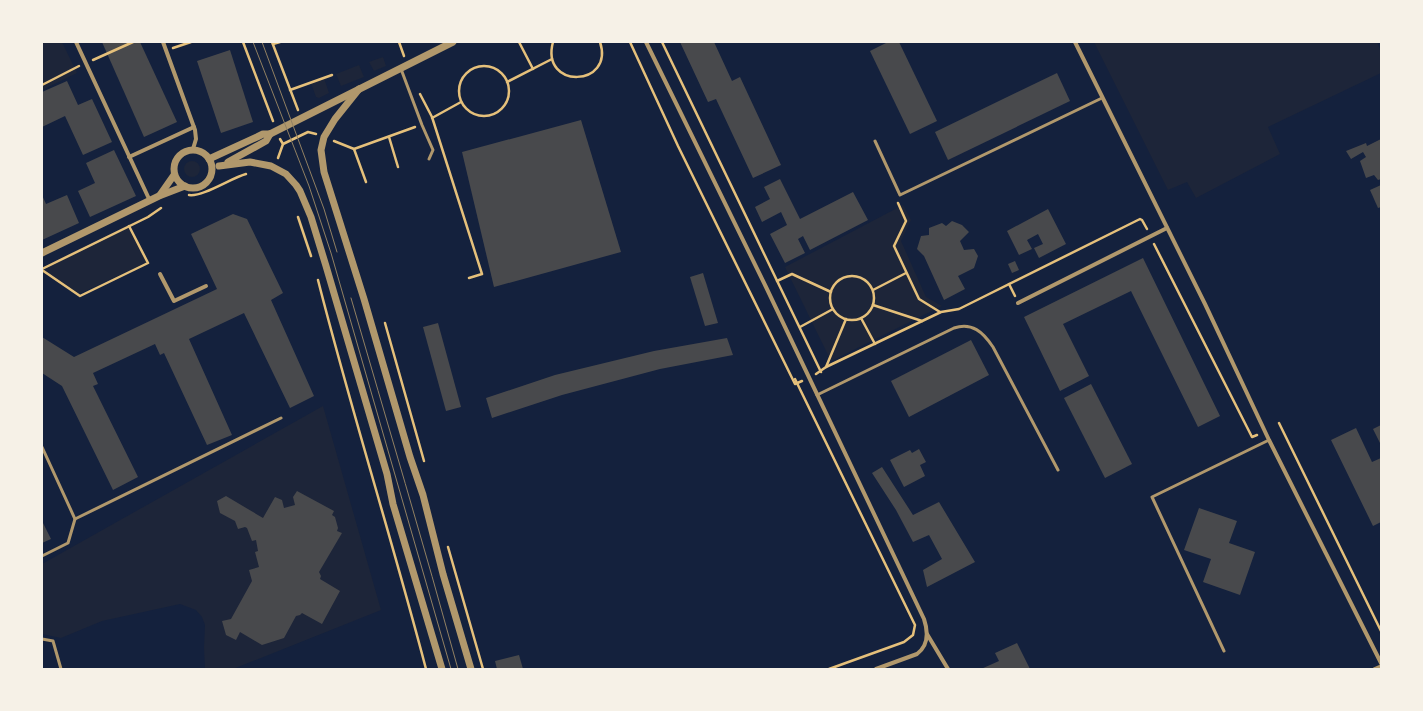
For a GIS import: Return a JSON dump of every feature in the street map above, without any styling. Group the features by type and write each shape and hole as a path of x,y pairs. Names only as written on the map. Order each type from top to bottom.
{"street":[{"path":"76,42 150,201"},
{"path":"163,42 194,127 196,136 194,149"},
{"path":"212,171 266,141 274,133 453,42"},
{"path":"646,42 924,619 927,634 948,669"},
{"path":"1075,42 1205,304 1269,440 1381,664"},
{"path":"360,89 335,119 324,137 321,150 324,172 364,299 410,457 423,495 443,574 471,669"},
{"path":"129,157 194,127"},
{"path":"209,159 263,134 274,133"},
{"path":"160,195 174,175 174,166 178,157 186,151 194,149 204,153 212,165 212,171 208,180 202,185 194,188 185,186 179,182 174,175"},
{"path":"220,166 250,162 263,164 286,174 296,185 311,217 385,467 393,504 442,669"},
{"path":"42,253 160,195 185,186"},
{"path":"1018,303 1167,228"},
{"path":"160,274 174,301 206,286"},
{"path":"876,669 917,654 922,649 927,634"}],"lane":[{"path":"404,67 422,125 432,150 429,158"},
{"path":"875,141 900,195 1102,98"},
{"path":"817,395 954,328 960,326 973,328 985,336 992,347 1058,470"},
{"path":"75,519 281,418"},
{"path":"1224,651 1152,497 1269,440"},
{"path":"42,447 75,519 68,543 42,556"},
{"path":"42,639 53,642 61,669"},
{"path":"1374,669 1381,664"}],"path":[{"path":"42,85 85,63 132,42"},
{"path":"166,51 191,42"},
{"path":"243,42 274,133 283,144"},
{"path":"280,42 273,43 301,119 308,132"},
{"path":"399,42 404,67"},
{"path":"519,42 533,69"},
{"path":"553,42 551,49 552,59 555,66 560,72 576,78 584,77 592,73 598,67 603,51 600,42"},
{"path":"630,42 678,146 795,384 797,383"},
{"path":"662,42 821,372"},
{"path":"507,82 552,59"},
{"path":"482,66 490,67 503,75 507,82 509,91 507,99 503,106 490,116 473,114 466,109 461,102 459,94 461,83 467,73 474,68 482,66"},
{"path":"290,90 332,75"},
{"path":"420,93 432,117 482,274 469,278"},
{"path":"275,168 283,144 308,132 354,149 422,125 432,117 461,102"},
{"path":"389,137 398,167"},
{"path":"354,149 366,182"},
{"path":"188,195 194,196 249,173"},
{"path":"900,195 897,200 906,220 894,246 919,299 941,312"},
{"path":"129,226 148,263 80,296 42,269 129,226 148,217 165,205"},
{"path":"297,212 312,262"},
{"path":"797,383 821,372 826,367 941,312 959,309 1140,219 1151,236 1252,437 1256,435"},
{"path":"873,290 906,273"},
{"path":"778,281 792,274 831,292"},
{"path":"317,276 335,347 406,591 426,669"},
{"path":"858,276 865,279 873,290 873,305 870,312 861,318 850,320 846,319 836,314 833,310 830,301 831,292 837,281 844,277 858,276"},
{"path":"1009,284 1018,303"},
{"path":"873,305 922,321"},
{"path":"800,327 833,310"},
{"path":"861,318 875,344"},
{"path":"826,367 846,319"},
{"path":"795,379 915,625 913,635 904,642 829,669"},
{"path":"1279,423 1381,631"}],"shaded area":[{"path":"42,42 62,42 77,73 42,90"},
{"path":"1094,42 1377,42 1381,52 1381,73 1268,127 1280,154 1196,198 1187,182 1168,190"},
{"path":"383,57 386,66 374,71 369,62"},
{"path":"359,65 364,77 341,86 336,74"},
{"path":"324,78 329,93 319,98 316,97 311,83"},
{"path":"189,161 195,161 200,166 198,175 195,177 189,177 184,172 184,166"},
{"path":"903,205 911,220 901,241 926,297 942,306 831,361 785,267"},
{"path":"129,227 147,262 79,294 42,269"},
{"path":"323,406 381,610 233,669 205,669 205,625 202,617 196,610 180,604 102,621 61,638 42,634 42,564"}],"building":[{"path":"102,42 140,42 177,122 144,137"},
{"path":"680,42 714,42 732,81 740,77 781,165 753,178 716,99 708,102"},
{"path":"888,42 899,42 937,121 910,134 870,51"},
{"path":"230,50 253,122 221,133 197,61"},
{"path":"1057,73 1070,101 948,160 935,132"},
{"path":"67,81 78,105 92,99 112,142 83,155 65,116 42,127 42,92"},
{"path":"581,120 621,252 494,287 462,152"},
{"path":"1381,139 1381,179 1378,180 1374,175 1366,178 1360,161 1366,157 1363,152 1351,159 1346,151 1366,143 1367,146"},
{"path":"114,150 136,196 90,217 78,191 95,183 86,163"},
{"path":"780,179 800,219 853,192 868,220 810,250 803,236 798,239 805,253 785,263 770,234 787,225 781,212 762,222 755,207 770,199 764,187"},
{"path":"1381,185 1381,207 1378,208 1370,190"},
{"path":"42,195 46,204 67,195 79,223 42,240"},
{"path":"1048,209 1066,244 1039,258 1034,248 1043,244 1038,234 1027,240 1032,249 1019,255 1007,231"},
{"path":"233,214 247,219 283,293 271,300 314,396 290,408 244,313 189,339 232,435 207,445 164,353 160,355 155,344 93,373 98,384 93,386 138,477 113,490 62,386 42,373 42,337 74,357 217,289 191,234"},
{"path":"952,221 962,225 969,232 960,241 964,250 974,249 978,256 974,268 958,276 965,289 944,300 924,256 917,249 921,236 929,235 929,228 942,223 946,226"},
{"path":"1143,258 1220,416 1198,427 1131,291 1063,324 1089,376 1060,391 1024,317"},
{"path":"1015,261 1019,270 1012,273 1008,264"},
{"path":"703,273 718,323 705,326 690,277"},
{"path":"438,323 461,407 446,411 423,327"},
{"path":"727,338 733,355 660,369 562,395 492,418 486,398 555,375 654,351"},
{"path":"971,340 989,375 909,417 891,381"},
{"path":"1091,384 1132,464 1105,478 1064,398"},
{"path":"1381,425 1381,445 1373,429"},
{"path":"1356,428 1372,462 1381,458 1381,522 1373,526 1331,440"},
{"path":"919,449 926,462 920,465 925,476 904,487 890,460 910,450 912,453"},
{"path":"882,467 913,515 939,502 975,562 927,587 923,570 942,559 929,535 913,542 896,510 872,473"},
{"path":"297,491 334,511 332,515 335,517 338,528 337,531 342,533 319,572 321,576 320,579 340,591 322,624 302,613 296,616 284,638 262,645 240,632 236,640 226,635 222,621 231,619 252,581 249,570 259,567 255,552 258,551 256,540 252,541 247,528 245,527 238,529 235,521 220,513 217,501 226,496 263,518 275,497 282,500 284,508 295,505 293,497"},
{"path":"1199,508 1237,521 1229,543 1255,552 1240,595 1203,582 1211,559 1184,550"},
{"path":"42,521 51,539 42,543"},
{"path":"1017,643 1030,669 981,669 999,661 995,653"},
{"path":"519,655 523,669 497,669 495,661"}],"tram line":[{"path":"253,42 309,186 331,253 451,669"},
{"path":"262,42 324,209 337,252"},
{"path":"351,298 458,669"}]}
